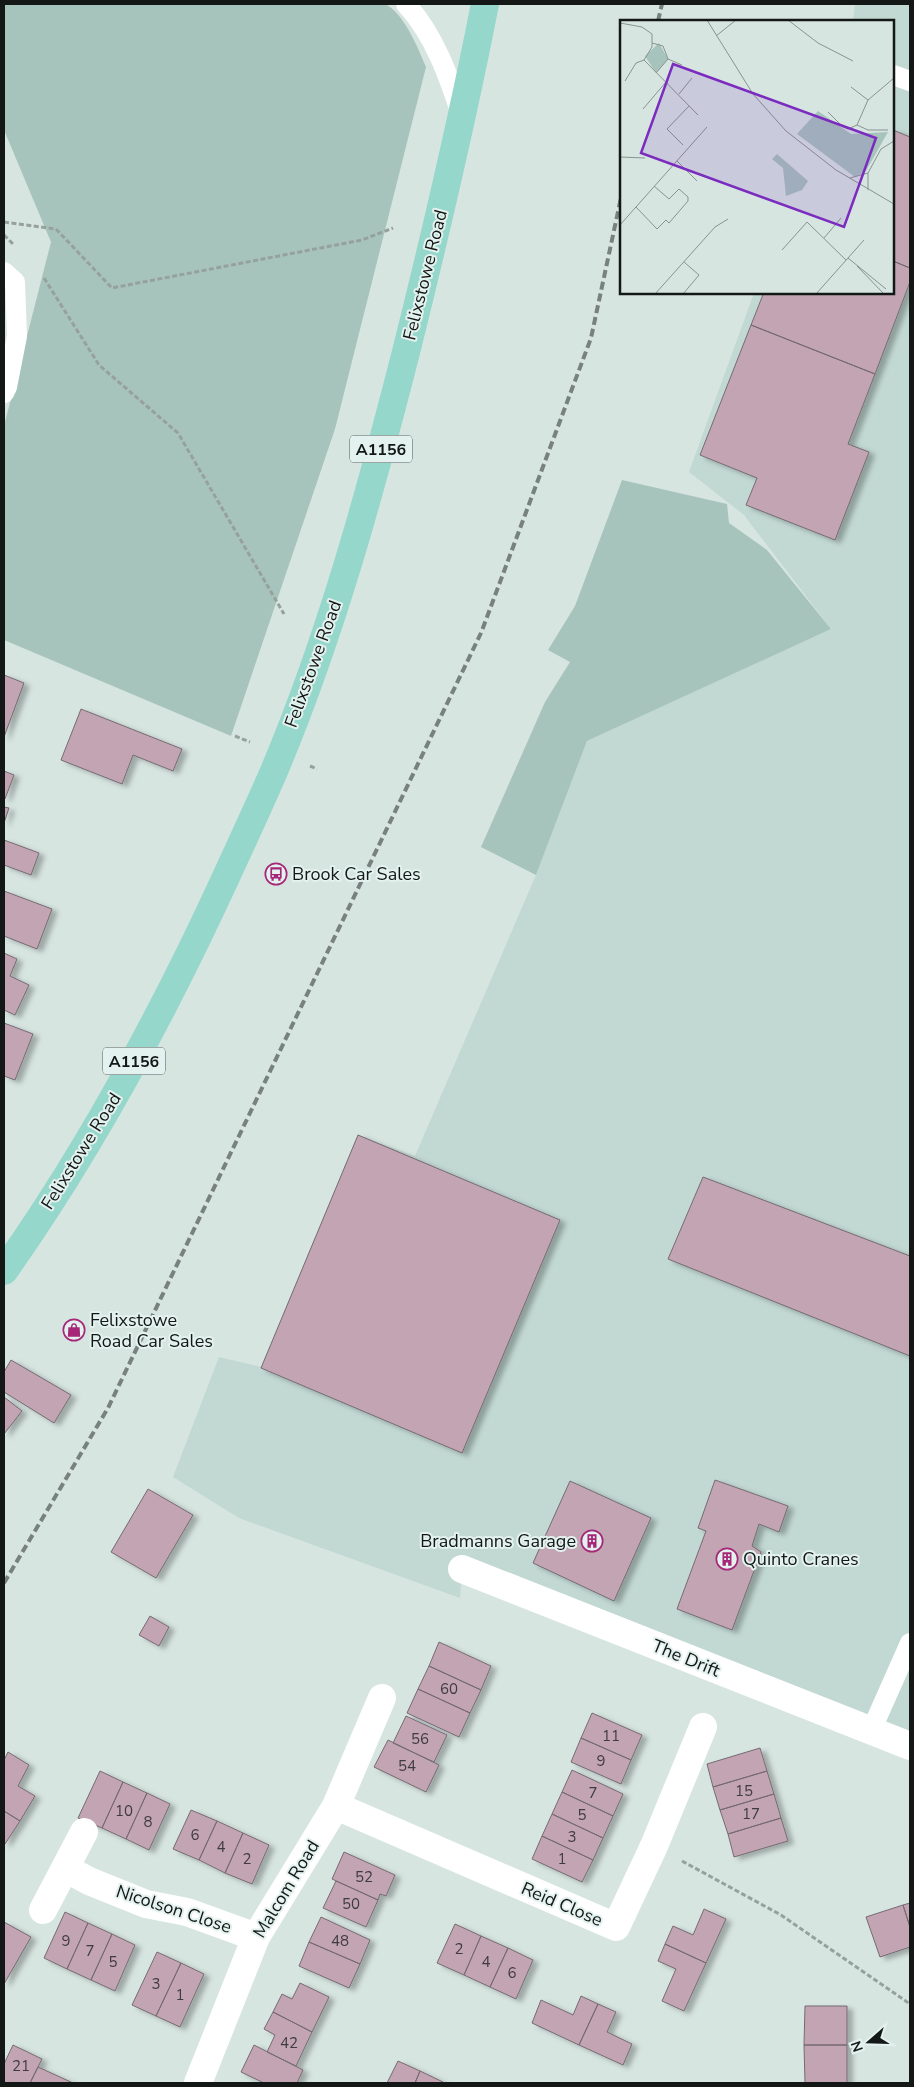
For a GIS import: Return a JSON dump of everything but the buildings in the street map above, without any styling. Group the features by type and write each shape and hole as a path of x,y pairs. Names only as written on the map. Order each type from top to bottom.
{"main road":[{"name":"Felixstowe Road","path":"4,1271 67,1176 128,1074 205,923 274,771 326,631 384,439 463,119 485,4"}],"street":[{"name":"The Drift","path":"462,1569 910,1746"},
{"name":"Malcom Road","path":"198,2083 256,1937 336,1806 382,1698"},
{"name":"Reid Close","path":"336,1806 616,1927 654,1846 703,1727"},
{"path":"43,1910 84,1832"},
{"name":"Nicolson Close","path":"65,1868 90,1881 146,1904 187,1912 256,1937"}],"lane":[{"path":"406,4 436,48 447,71 463,119"},
{"path":"894,75 910,81"},
{"path":"4,272 15,282 17,336 7,387 4,393"},
{"path":"871,1731 910,1643"}],"path":[{"path":"4,222 56,229 112,288 362,240 393,228"},
{"path":"4,234 17,248"},
{"path":"42,276 49,283 99,365 178,433 284,614"},
{"path":"654,1846 781,1915 910,2004"}],"shaded area":[{"path":"4,4 385,4 404,23 415,41 426,67 335,429 231,736 4,640 4,426 51,242 4,130"},
{"path":"855,4 910,4 910,1746 462,1570 460,1598 239,1518 173,1477 219,1357 261,1367 358,1135 415,1156 536,875 587,741 831,629 744,515 689,472 754,294 894,294 894,20 853,20"},
{"path":"622,480 727,504 729,523 767,550 831,629 587,741 536,875 481,847 545,702 570,662 548,650 575,606"}],"railway":[{"path":"658,20 662,4"},
{"path":"4,1583 108,1408 481,633 591,338 620,202"}],"place":[{"name":"Brook Car Sales","path":"276,874"},
{"name":"Felixstowe Road Car Sales","path":"74,1330"},
{"name":"Bradmanns Garage","path":"592,1541"},
{"name":"Quinto Cranes","path":"727,1559"}]}
